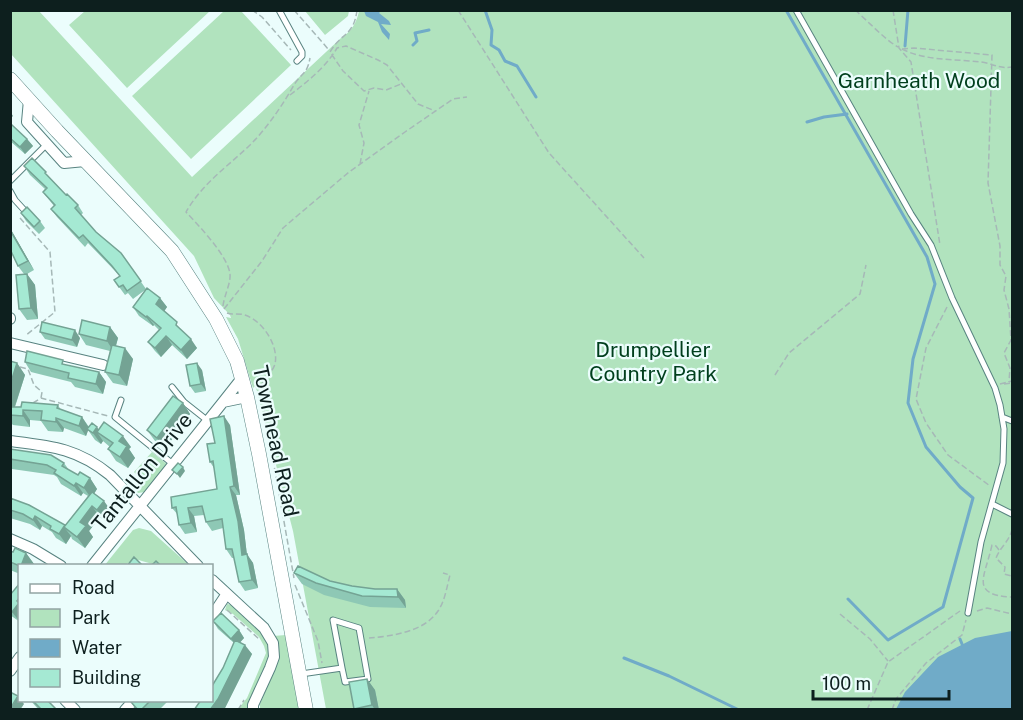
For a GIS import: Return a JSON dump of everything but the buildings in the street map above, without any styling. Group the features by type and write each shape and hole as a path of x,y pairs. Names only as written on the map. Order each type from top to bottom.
{"street":[{"name":"Townhead Road","path":"10,79 172,251 216,319 237,361 248,397 306,710"},
{"path":"29,100 27,123 46,145 64,163 85,160"},
{"path":"13,344 103,365"},
{"name":"Tantallon Drive","path":"94,564 242,378"},
{"path":"223,402 248,397"},
{"path":"10,441 56,446 86,457 110,475 196,564"},
{"path":"10,539 33,549 58,564"},
{"path":"213,582 223,599 264,628 273,643 274,657 254,710"},
{"path":"213,614 223,599"},
{"path":"10,671 17,658"}],"lane":[{"path":"279,10 302,52 302,56 297,61"},
{"path":"796,10 911,214 931,245 952,298 995,388 1005,440 1003,463 977,560 968,613"},
{"path":"10,181 46,145"},
{"path":"10,191 26,212"},
{"path":"172,387 184,402 208,421"},
{"path":"121,400 115,417 174,465"},
{"path":"1002,417 1012,421"},
{"path":"992,504 1012,514"},
{"path":"333,620 359,628 368,679 345,682 342,668 333,620"},
{"path":"300,675 342,668"}],"path":[{"path":"252,10 262,17 295,54 297,61"},
{"path":"294,10 322,44 330,50 343,71 364,91 374,88 386,90 402,83"},
{"path":"330,50 341,38 350,33 356,20 357,10"},
{"path":"458,10 549,153 644,258"},
{"path":"855,10 891,43 908,52 991,64 1002,69 1012,67"},
{"path":"892,10 901,48 911,62 942,252"},
{"path":"286,98 310,80 333,56 337,48 346,46 359,50 387,65 418,104 436,112"},
{"path":"901,48 992,55 988,183 1000,246 1000,265 1006,276 1004,290 1009,309 1011,340 1004,353 1010,368 1009,382"},
{"path":"222,311 230,275 227,264 186,212 213,177 250,144 286,98 296,81 308,70 310,57 302,52"},
{"path":"360,165 364,142 359,126 369,90"},
{"path":"222,311 262,261 283,228 349,172 453,99 467,97"},
{"path":"13,344 55,312 50,252 20,218"},
{"path":"775,375 789,353 860,294 866,264"},
{"path":"952,298 927,348 916,399 926,423 948,455 996,491"},
{"path":"222,311 230,315 243,314 252,318 267,335 275,351 275,366 262,384 265,394 264,409 295,585 318,641 323,670"},
{"path":"19,366 28,369 34,385 42,392 41,398"},
{"path":"995,388 1012,382"},
{"path":"1001,384 1012,382"},
{"path":"31,404 41,398 115,417"},
{"path":"1012,529 996,558 1005,567 1004,574 1012,576"},
{"path":"999,550 992,545 982,584 985,591 993,595 1012,597"},
{"path":"361,638 394,635 423,625 438,611 442,602 450,575 443,573"},
{"path":"223,599 262,643"},
{"path":"867,710 888,662 970,604"},
{"path":"892,710 896,699 926,663 962,635 968,613 987,608 1012,614"},
{"path":"840,614 870,639 888,662"},
{"path":"238,710 245,697"}],"green space":[{"name":"Drumpellier Country Park","path":"10,11 39,11 192,177 348,33 359,11 1012,11 1012,709 326,709 293,531 257,391 255,386 253,388 238,339 226,317 231,318 230,315 214,298 194,256 11,54"},
{"path":"85,11 210,11 127,88 69,25"},
{"path":"224,11 241,11 291,65 191,159 132,96"},
{"path":"305,11 349,11 348,16 325,35"},
{"path":"152,452 168,465 145,492 138,493 129,486 138,476 134,472"},
{"path":"139,528 151,531 188,564 152,564 135,559 127,564 106,564 133,530"},
{"path":"227,604 232,605 257,628 269,649 270,658 251,709 238,709 247,698 266,653 259,637 233,614 225,610"},
{"path":"286,635 298,709 260,710 260,704 279,659 273,636"}],"water":[{"path":"364,11 381,11 379,13 391,25 381,24 390,34 389,40 382,32 378,22 366,16"},
{"path":"1012,631 1012,709 896,709 905,692 938,657 975,638"}],"waterway":[{"path":"485,10 492,30 491,45 499,50 505,61 517,66 536,97"},
{"path":"786,10 927,257 935,284 913,359 908,403 926,447 960,487 973,498 943,607 888,640 848,599"},
{"path":"905,46 908,10"},
{"path":"413,45 417,41 415,33 429,30"},
{"path":"807,122 847,114"},
{"path":"960,639 962,644"},
{"path":"624,658 669,676 739,710"}],"park label":[{"name":"Garnheath Wood","path":"919,80"}]}
